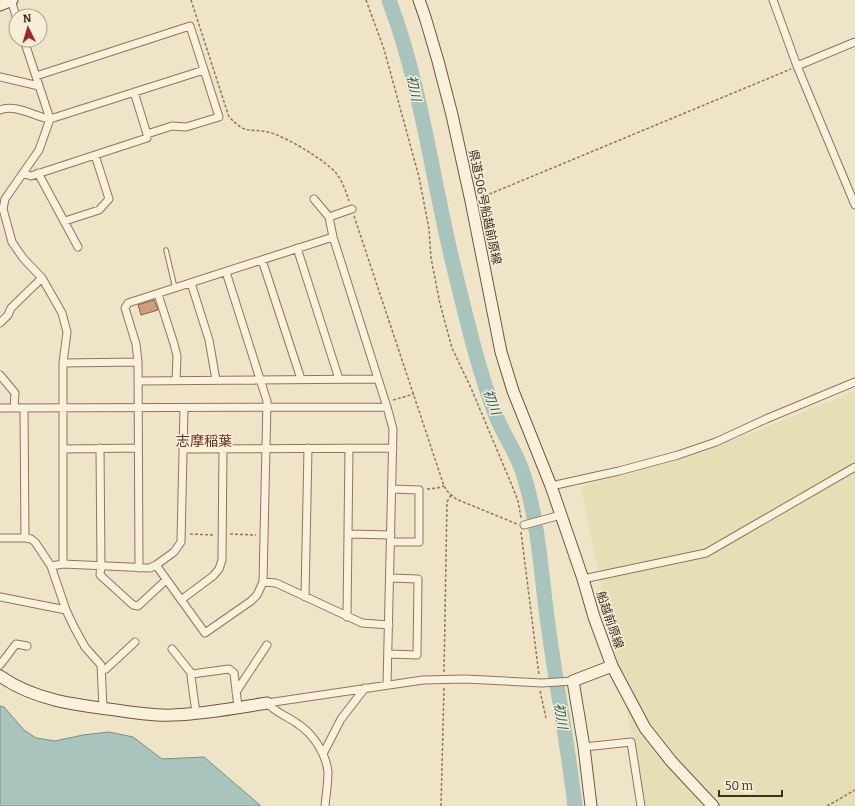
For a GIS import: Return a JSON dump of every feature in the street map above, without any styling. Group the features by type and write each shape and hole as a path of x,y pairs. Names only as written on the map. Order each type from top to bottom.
{"main road":[{"path":"0,5 11,0"},
{"name":"県道506号船越前原線","path":"419,0 438,61 471,201 501,352 513,391 524,419"},
{"name":"船越前原線","path":"524,419 551,486 583,579 594,617 612,666 645,728 671,761 713,806"},
{"path":"591,806 584,747 573,681 612,666"},
{"path":"0,676 24,690 47,699 71,704 152,715 196,713 267,703"}],"street":[{"path":"773,0 798,66 855,205"},
{"path":"36,76 190,26 220,117 186,127 172,126 147,134"},
{"path":"798,66 855,42"},
{"path":"27,48 50,119 39,150 5,199 3,208 12,242 23,258 42,278 62,313 67,332 63,363 63,564"},
{"path":"0,110 16,109 50,119 204,70"},
{"path":"0,77 39,86"},
{"path":"23,173 31,176 147,138 134,92"},
{"path":"65,221 100,210 110,199 96,155"},
{"path":"38,173 78,247"},
{"path":"314,198 329,217 333,237 393,429 389,654 387,685"},
{"path":"329,217 350,209"},
{"path":"139,568 138,362 136,344 125,308 128,303 333,237"},
{"path":"297,248 339,379"},
{"path":"262,260 301,380"},
{"path":"156,565 205,634 251,602 257,595 264,582 267,401 226,272"},
{"path":"0,322 42,278"},
{"path":"191,283 210,340 216,380"},
{"path":"158,294 177,356 176,380"},
{"path":"63,363 138,362"},
{"path":"0,375 15,393 14,408"},
{"path":"138,381 378,379"},
{"path":"551,486 678,456 716,442 766,419 855,382"},
{"path":"0,408 267,408 386,405"},
{"path":"24,408 25,538"},
{"path":"51,566 63,564 150,568 174,552 181,542 184,408"},
{"path":"100,448 100,575 133,605 138,606 166,580"},
{"path":"63,449 138,448"},
{"path":"180,600 213,576 219,569 222,560 223,448"},
{"path":"305,597 308,448"},
{"path":"347,617 349,448"},
{"path":"184,449 393,448"},
{"path":"583,579 706,553 855,467"},
{"path":"349,534 419,542 419,490 392,489"},
{"path":"522,525 561,515"},
{"path":"0,538 31,539 35,542 51,566 66,610 85,647 101,665 103,708"},
{"path":"389,654 417,655 418,579 390,578"},
{"path":"264,582 276,583 362,623 389,625"},
{"path":"0,597 66,610"},
{"path":"102,670 106,669 135,642"},
{"path":"0,665 16,644 27,646"},
{"path":"236,692 268,645"},
{"path":"172,649 192,674 196,713"},
{"path":"192,674 229,669 234,673 238,707"},
{"path":"267,703 387,685 444,679 541,683 573,681"},
{"path":"323,754 341,719 365,688"},
{"path":"267,703 274,710 297,723 307,731 323,754 326,761 328,774 325,806"},
{"path":"584,747 631,742 641,806"}],"lane":[{"path":"166,250 176,288"}],"path":[{"path":"366,0 384,49 417,170 440,304 452,348 471,388 518,501 546,718"},
{"path":"471,201 798,66"},
{"path":"386,405 413,394"},
{"path":"419,490 440,488 443,486 450,496 516,524 522,525"},
{"path":"441,806 448,499 450,496"},
{"path":"827,806 855,790"}],"shaded area":[{"path":"855,391 855,806 646,806 581,487 702,453"}],"water":[{"path":"0,706 4,707 24,730 36,738 55,741 83,735 109,732 133,737 162,759 204,757 261,806 0,806"}],"building":[{"path":"154,300 158,310 141,315 138,305"}],"waterway":[{"name":"初川","path":"389,0 411,69 449,245 465,314 479,365 496,416 521,468 529,494 539,550 551,647 575,806"}],"district":[{"name":"志摩稲葉","path":"204,441"}]}
